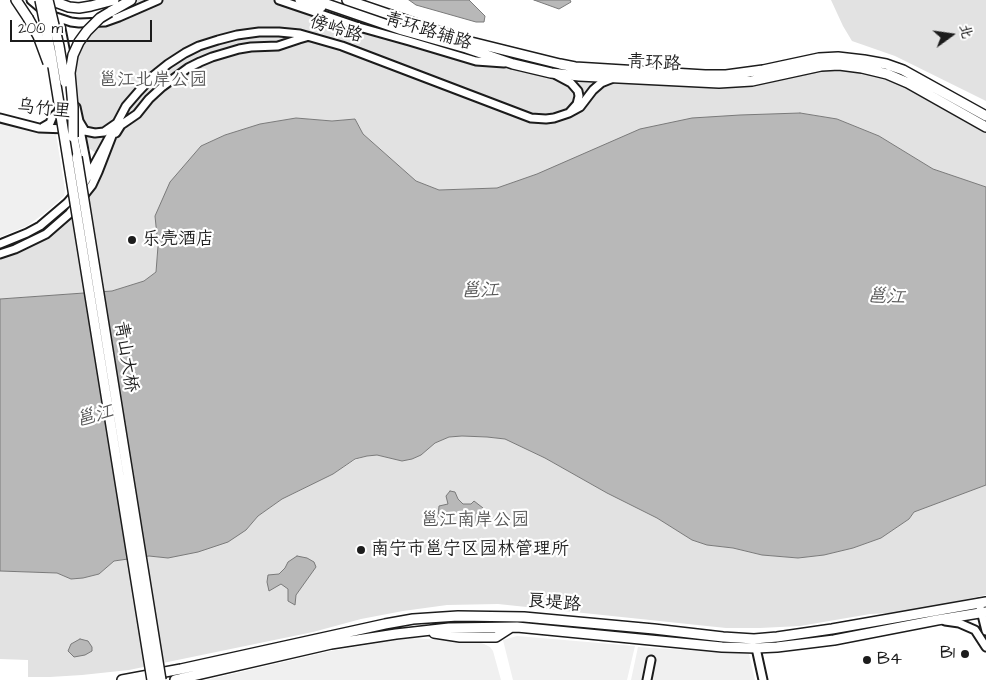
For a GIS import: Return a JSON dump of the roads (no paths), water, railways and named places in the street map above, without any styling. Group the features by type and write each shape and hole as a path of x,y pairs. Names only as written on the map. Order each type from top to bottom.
{"main road":[{"path":"16,0 38,36 46,55 60,120 72,158"},
{"path":"73,137 62,64 49,0 79,8 114,0"},
{"path":"72,158 73,107 70,73 71,61 76,48 91,26 131,0"},
{"path":"300,0 345,15 372,19"},
{"name":"青环路","path":"315,0 402,30 466,48 513,64 551,73 725,83 752,81 813,67 832,65 875,70 900,79 986,127"},
{"name":"青环路","path":"347,0 467,41 575,67 726,75 747,73 818,58 838,57 864,60 904,70 986,116"},
{"path":"39,4 51,54 60,120"},
{"name":"青山大桥","path":"72,158 152,680"},
{"name":"青山大桥","path":"72,158 160,680"},
{"name":"良堤路","path":"175,680 183,679 217,666 384,624 413,620 458,616 524,617 754,639 832,630 983,607"},
{"name":"良堤路","path":"122,680 217,666 331,644 449,628 510,628 722,647 756,648 834,640 937,615"}],"street":[{"path":"31,0 59,18 79,23 105,22 158,0"},
{"name":"青环路辅路","path":"279,0 358,27 476,61 513,64"},
{"path":"59,18 77,114 82,130 88,176"},
{"name":"傍岭路","path":"0,244 40,226 72,198 85,182 126,106 153,76 168,64 199,46 237,35 279,32 313,37 342,46 531,118 554,118 569,113"},
{"path":"103,158 121,125 137,114 162,87 188,68 212,57 239,49 278,46 299,39 313,37"},
{"path":"551,73 572,83 578,91 577,104 569,113"},
{"path":"569,113 580,106 601,83 614,78"},
{"name":"乌竹里","path":"0,118 38,128 60,120 82,130 95,133 104,132 117,123"},
{"path":"38,128 46,126 52,118 60,120 72,198"},
{"name":"傍岭路","path":"0,254 46,234 69,214 92,185 117,123"},
{"path":"983,607 986,631"},
{"path":"937,615 975,630 986,647"},
{"path":"756,648 763,680"},
{"path":"647,680 652,660"}],"water":[{"path":"409,0 469,0 485,16 484,22 476,22 416,5"},
{"path":"534,0 570,0 571,2 559,9"},
{"name":"邕江","path":"800,113 837,119 879,136 933,169 986,187 986,485 914,512 909,519 881,538 853,548 824,555 798,558 762,555 733,548 707,545 692,540 657,518 607,493 545,458 505,439 449,437 435,443 421,455 412,459 402,461 377,455 355,459 333,474 282,499 258,516 246,530 228,542 198,552 168,558 149,556 114,561 99,574 83,578 71,579 57,573 0,571 0,299 112,291 144,281 156,272 158,246 155,216 170,182 201,146 225,135 260,124 296,118 332,121 355,119 363,134 416,181 439,190 497,188 537,174 640,129 692,118"},
{"path":"450,491 455,492 463,504 471,504 474,501 483,508 486,518 481,524 473,523 467,513 459,512 445,521 438,517 439,506 448,504 446,496"},
{"path":"297,556 314,562 316,567 296,595 295,605 288,601 288,589 281,584 269,591 267,582 268,575 279,574 288,562"},
{"path":"80,639 88,641 92,651 85,655 74,657 68,651 71,644"}],"place":[{"name":"乐壳酒店","path":"132,240"},
{"name":"南宁市邕宁区园林管理所","path":"361,550"},
{"name":"B1","path":"965,654"},
{"name":"B4","path":"867,660"}],"park label":[{"name":"邕江北岸公园","path":"153,81"},
{"name":"邕江南岸公园","path":"475,521"}]}
